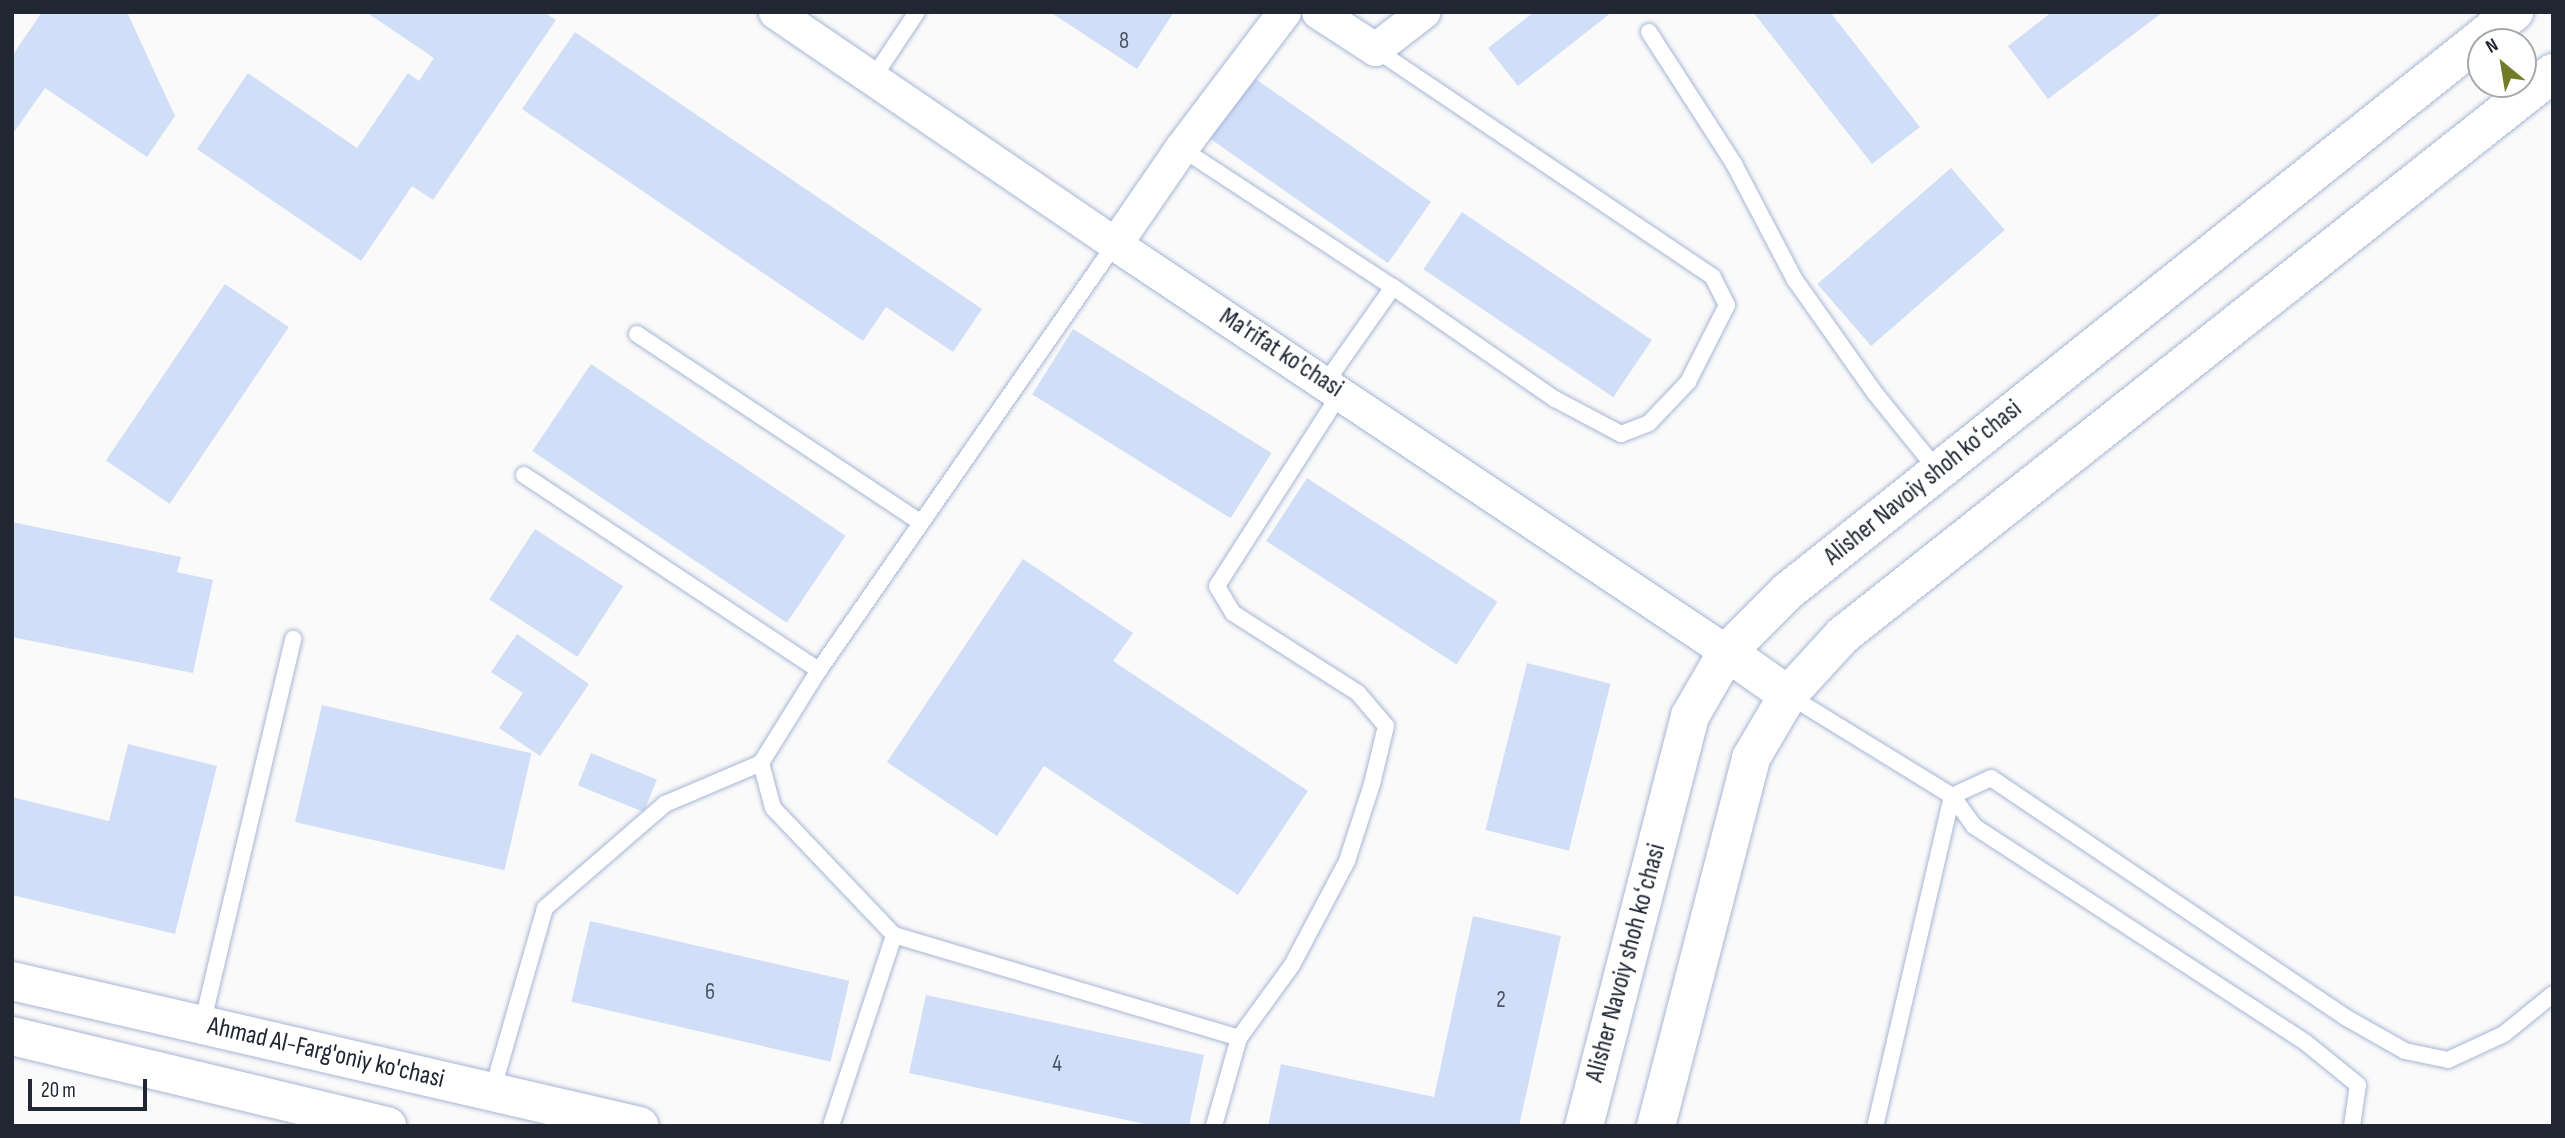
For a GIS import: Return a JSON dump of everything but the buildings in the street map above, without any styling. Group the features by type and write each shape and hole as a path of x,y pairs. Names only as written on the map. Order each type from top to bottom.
{"main road":[{"name":"Alisher Navoiy shoh koʻchasi","path":"1584,1126 1690,716 1727,652 1788,591 2514,12"},
{"path":"1656,1126 1751,758 1788,695 1843,635 2553,73"},
{"name":"Ma'rifat ko'chasi","path":"1727,652 1788,695"},
{"name":"Ahmad Al-Farg'oniy ko'chasi","path":"12,981 639,1126"},
{"name":"Ahmad Al-Farg'oniy ko'chasi","path":"12,1036 324,1119 387,1126"}],"street":[{"name":"Ma'rifat ko'chasi","path":"775,12 1115,244 1334,387 1727,652"},
{"path":"1115,244 1181,148 1284,12"},
{"path":"1318,12 1375,49 1423,12"}],"lane":[{"path":"873,78 917,12"},
{"path":"1649,32 1734,164 1794,280 1874,392 1938,471"},
{"path":"1181,148 1393,287 1555,399 1621,434 1650,423 1688,382 1727,304 1713,277 1375,49"},
{"path":"492,1091 545,908 665,804 761,763 819,670 1115,244"},
{"path":"1214,1126 1239,1038 1292,965 1347,862 1372,784 1386,726 1357,693 1233,613 1217,586 1393,287"},
{"path":"637,334 921,523"},
{"path":"524,475 819,670"},
{"path":"202,1025 293,639"},
{"path":"1788,695 1952,796 1974,826 2305,1042 2358,1085 2352,1126"},
{"path":"761,763 773,808 894,935 1239,1038"},
{"path":"1952,796 1991,778 2345,1017 2405,1051 2448,1060 2504,1034 2553,995"},
{"path":"1875,1126 1952,796"},
{"path":"831,1126 894,935"}]}
